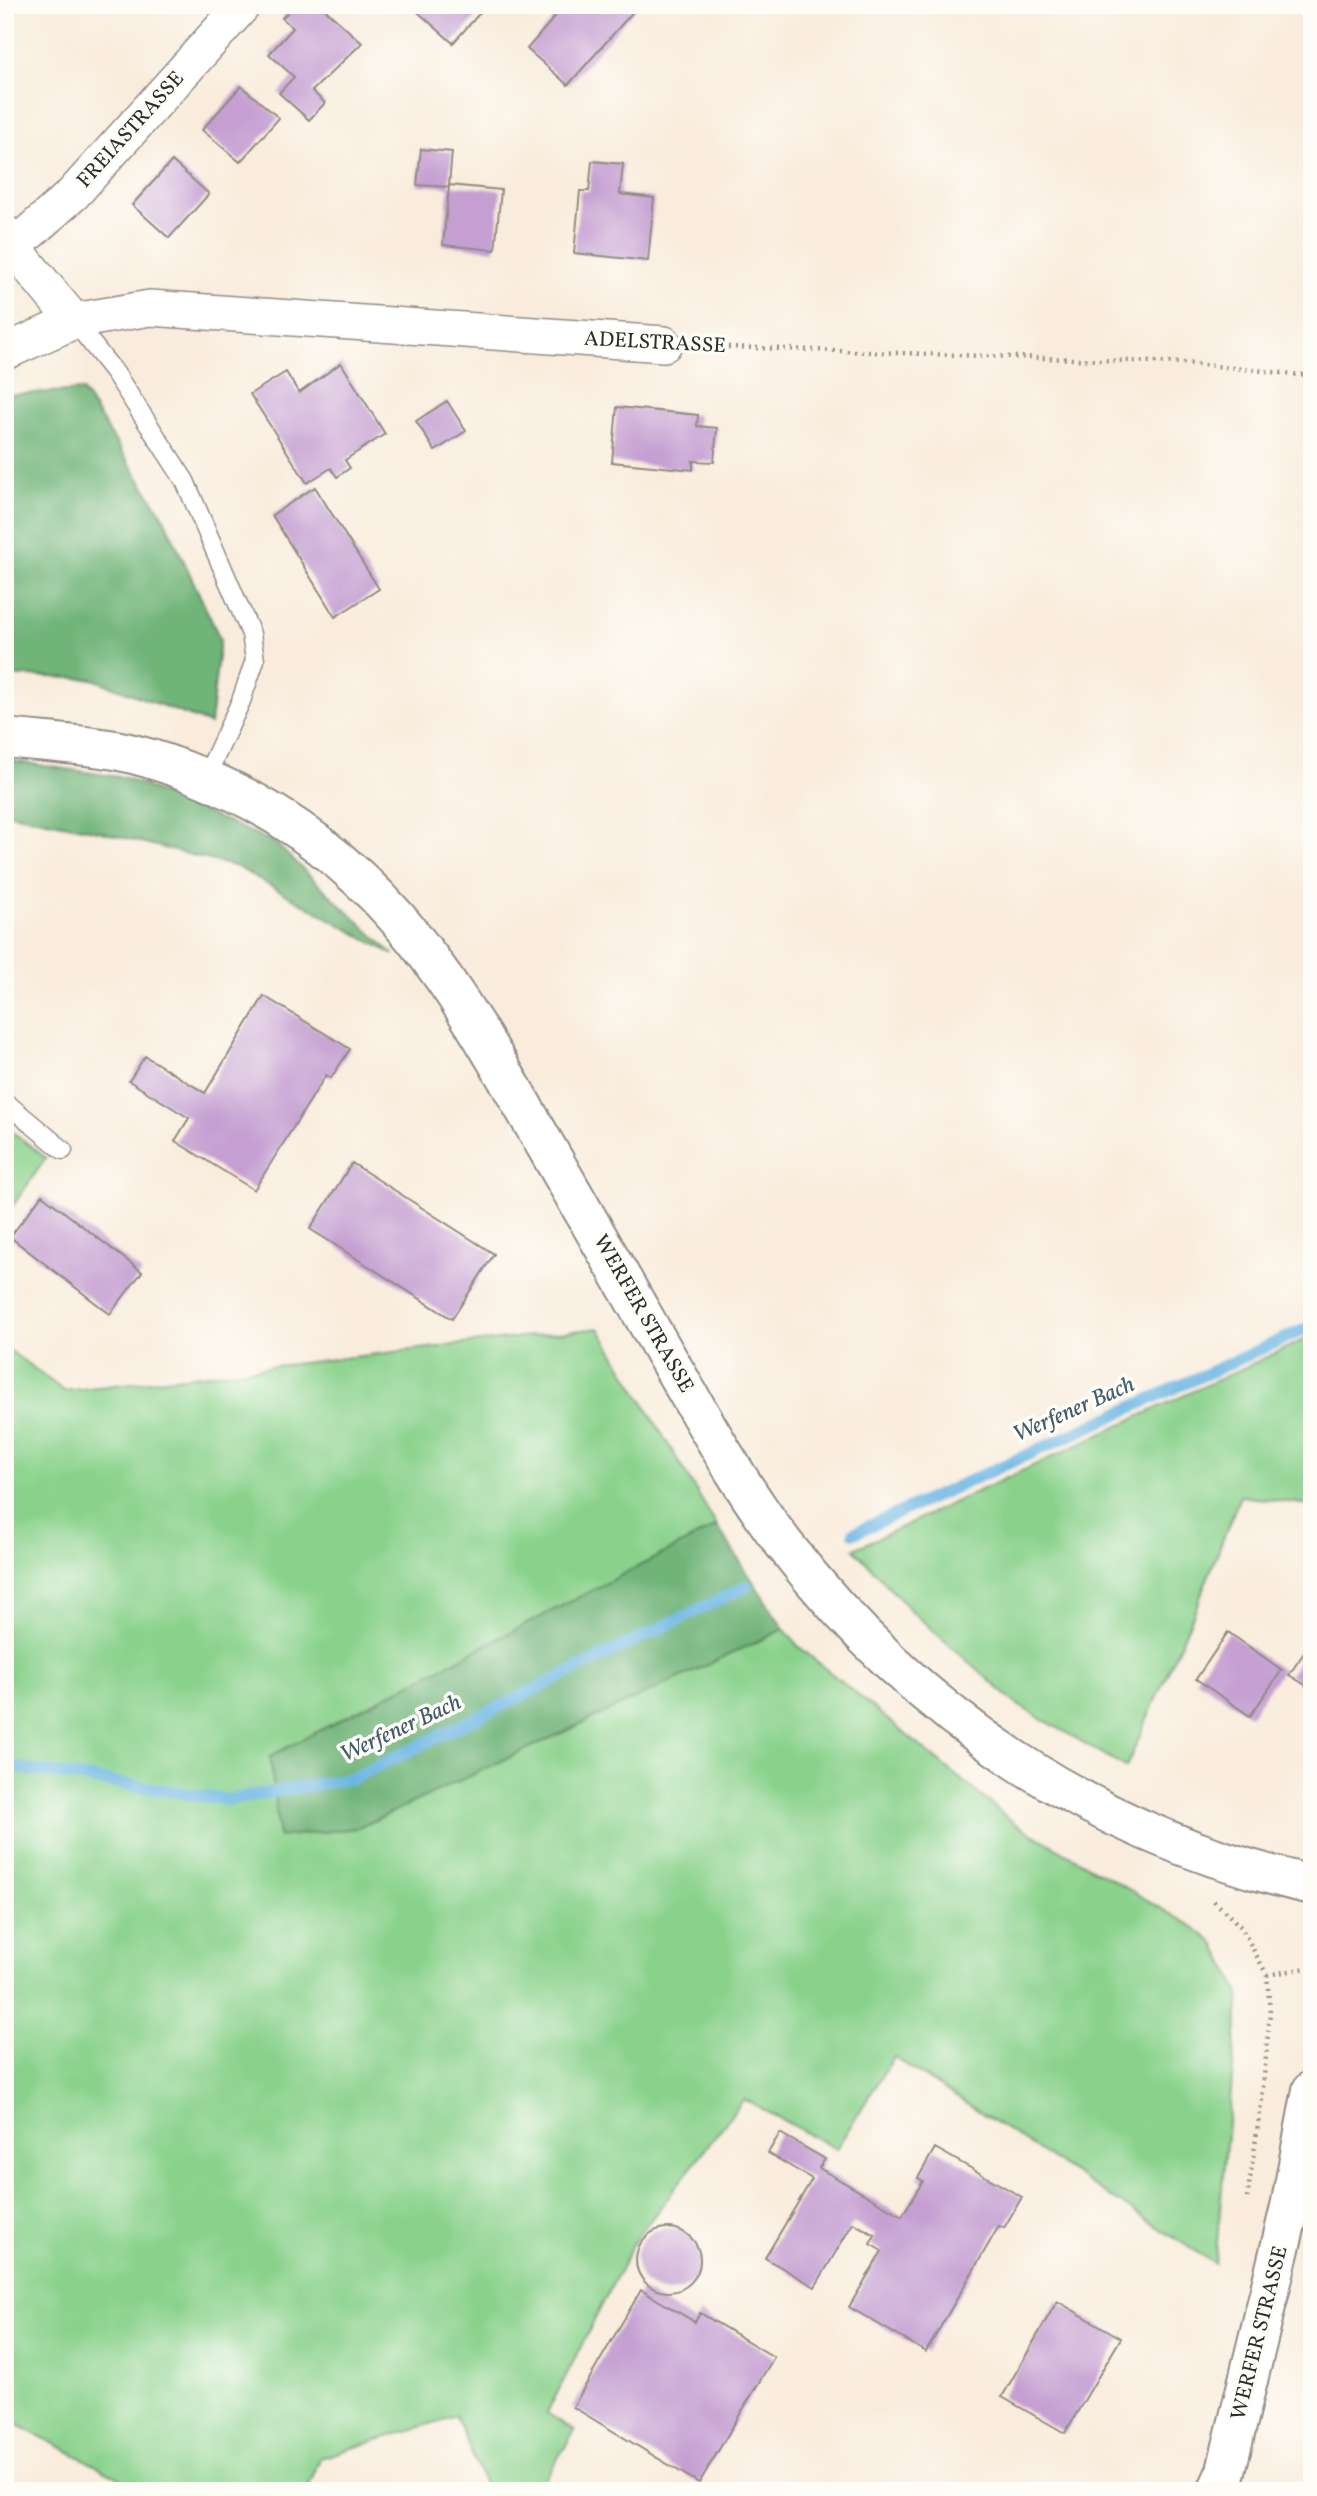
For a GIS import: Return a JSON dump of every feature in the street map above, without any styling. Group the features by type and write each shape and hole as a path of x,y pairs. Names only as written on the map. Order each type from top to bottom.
{"street":[{"name":"FREIASTRASSE","path":"9,240 73,194 243,5"},
{"path":"9,240 74,321"},
{"name":"ADELSTRASSE","path":"5,352 74,321 150,308 664,344"},
{"name":"WERFER STRASSE","path":"5,738 118,751 205,779 253,801 305,835 358,876 416,936 468,1010 714,1438 782,1541 874,1650 930,1699 1047,1781 1147,1831 1217,1858 1312,1885"},
{"name":"WERFER STRASSE","path":"1217,2491 1226,2471 1290,2207 1312,2090"}],"lane":[{"path":"74,321 115,373 185,481 251,634 255,660 241,701 205,779"},
{"path":"5,1102 63,1150"}],"path":[{"name":"ADELSTRASSE","path":"664,344 1185,363 1312,376"},
{"path":"1246,2208 1262,2099 1270,2012 1267,1975 1312,1967"}],"green space":[{"path":"82,390 162,514 220,639 210,724 93,679 5,675 5,395"},
{"path":"5,760 126,778 274,842 394,955 237,867 98,831 5,813"},
{"path":"5,1126 46,1158 5,1217"},
{"path":"599,1328 717,1526 271,1756 279,1836 358,1828 784,1629 798,1646 1014,1823 1194,1927 1215,1944 1240,1993 1215,2264 894,2057 836,2149 744,2099 635,2240 547,2413 575,2431 537,2491 487,2491 456,2416 320,2458 307,2491 144,2491 5,2418 5,1347 64,1391"},
{"path":"1312,1336 1312,1505 1240,1496 1193,1615 1126,1767 1016,1704 910,1610 854,1549"},
{"path":"717,1526 784,1629 358,1828 279,1837 270,1756"}],"building":[{"path":"294,5 320,5 362,43 312,91 325,103 309,120 279,93 294,77 269,54 293,28 282,18"},
{"path":"410,5 487,5 453,43"},
{"path":"565,5 639,5 568,85 527,49"},
{"path":"241,86 279,118 240,162 202,130"},
{"path":"421,149 452,152 449,185 501,190 495,250 443,245 449,187 417,185"},
{"path":"172,161 209,194 169,238 132,205"},
{"path":"592,161 623,164 620,194 654,198 648,261 574,253 580,191 589,191"},
{"path":"341,363 385,434 345,460 350,468 337,477 331,468 307,483 250,394 286,372 299,393"},
{"path":"447,401 466,431 435,451 416,421"},
{"path":"617,407 698,415 697,426 717,428 714,462 693,461 693,470 612,462"},
{"path":"315,487 379,589 335,617 272,515"},
{"path":"264,996 350,1049 331,1078 326,1075 254,1190 175,1141 189,1118 129,1081 145,1056 205,1093"},
{"path":"352,1163 494,1254 452,1319 310,1229"},
{"path":"42,1195 142,1272 110,1314 10,1237"},
{"path":"1228,1632 1282,1670 1250,1716 1196,1679"},
{"path":"1312,1641 1312,1689 1289,1675"},
{"path":"780,2133 825,2159 819,2168 902,2216 923,2181 918,2178 935,2148 1022,2197 1004,2228 999,2226 926,2352 849,2307 882,2251 870,2244 875,2235 853,2223 815,2287 765,2258 812,2179 768,2153"},
{"path":"668,2228 691,2237 700,2260 691,2283 668,2292 645,2283 636,2260 645,2237"},
{"path":"641,2290 695,2322 700,2313 774,2357 699,2483 573,2407"},
{"path":"1057,2301 1121,2338 1065,2433 1002,2397"}],"waterway":[{"name":"Werfener Bach","path":"854,1533 1312,1326"},
{"name":"Werfener Bach","path":"5,1766 228,1800 353,1778 747,1586"}]}
